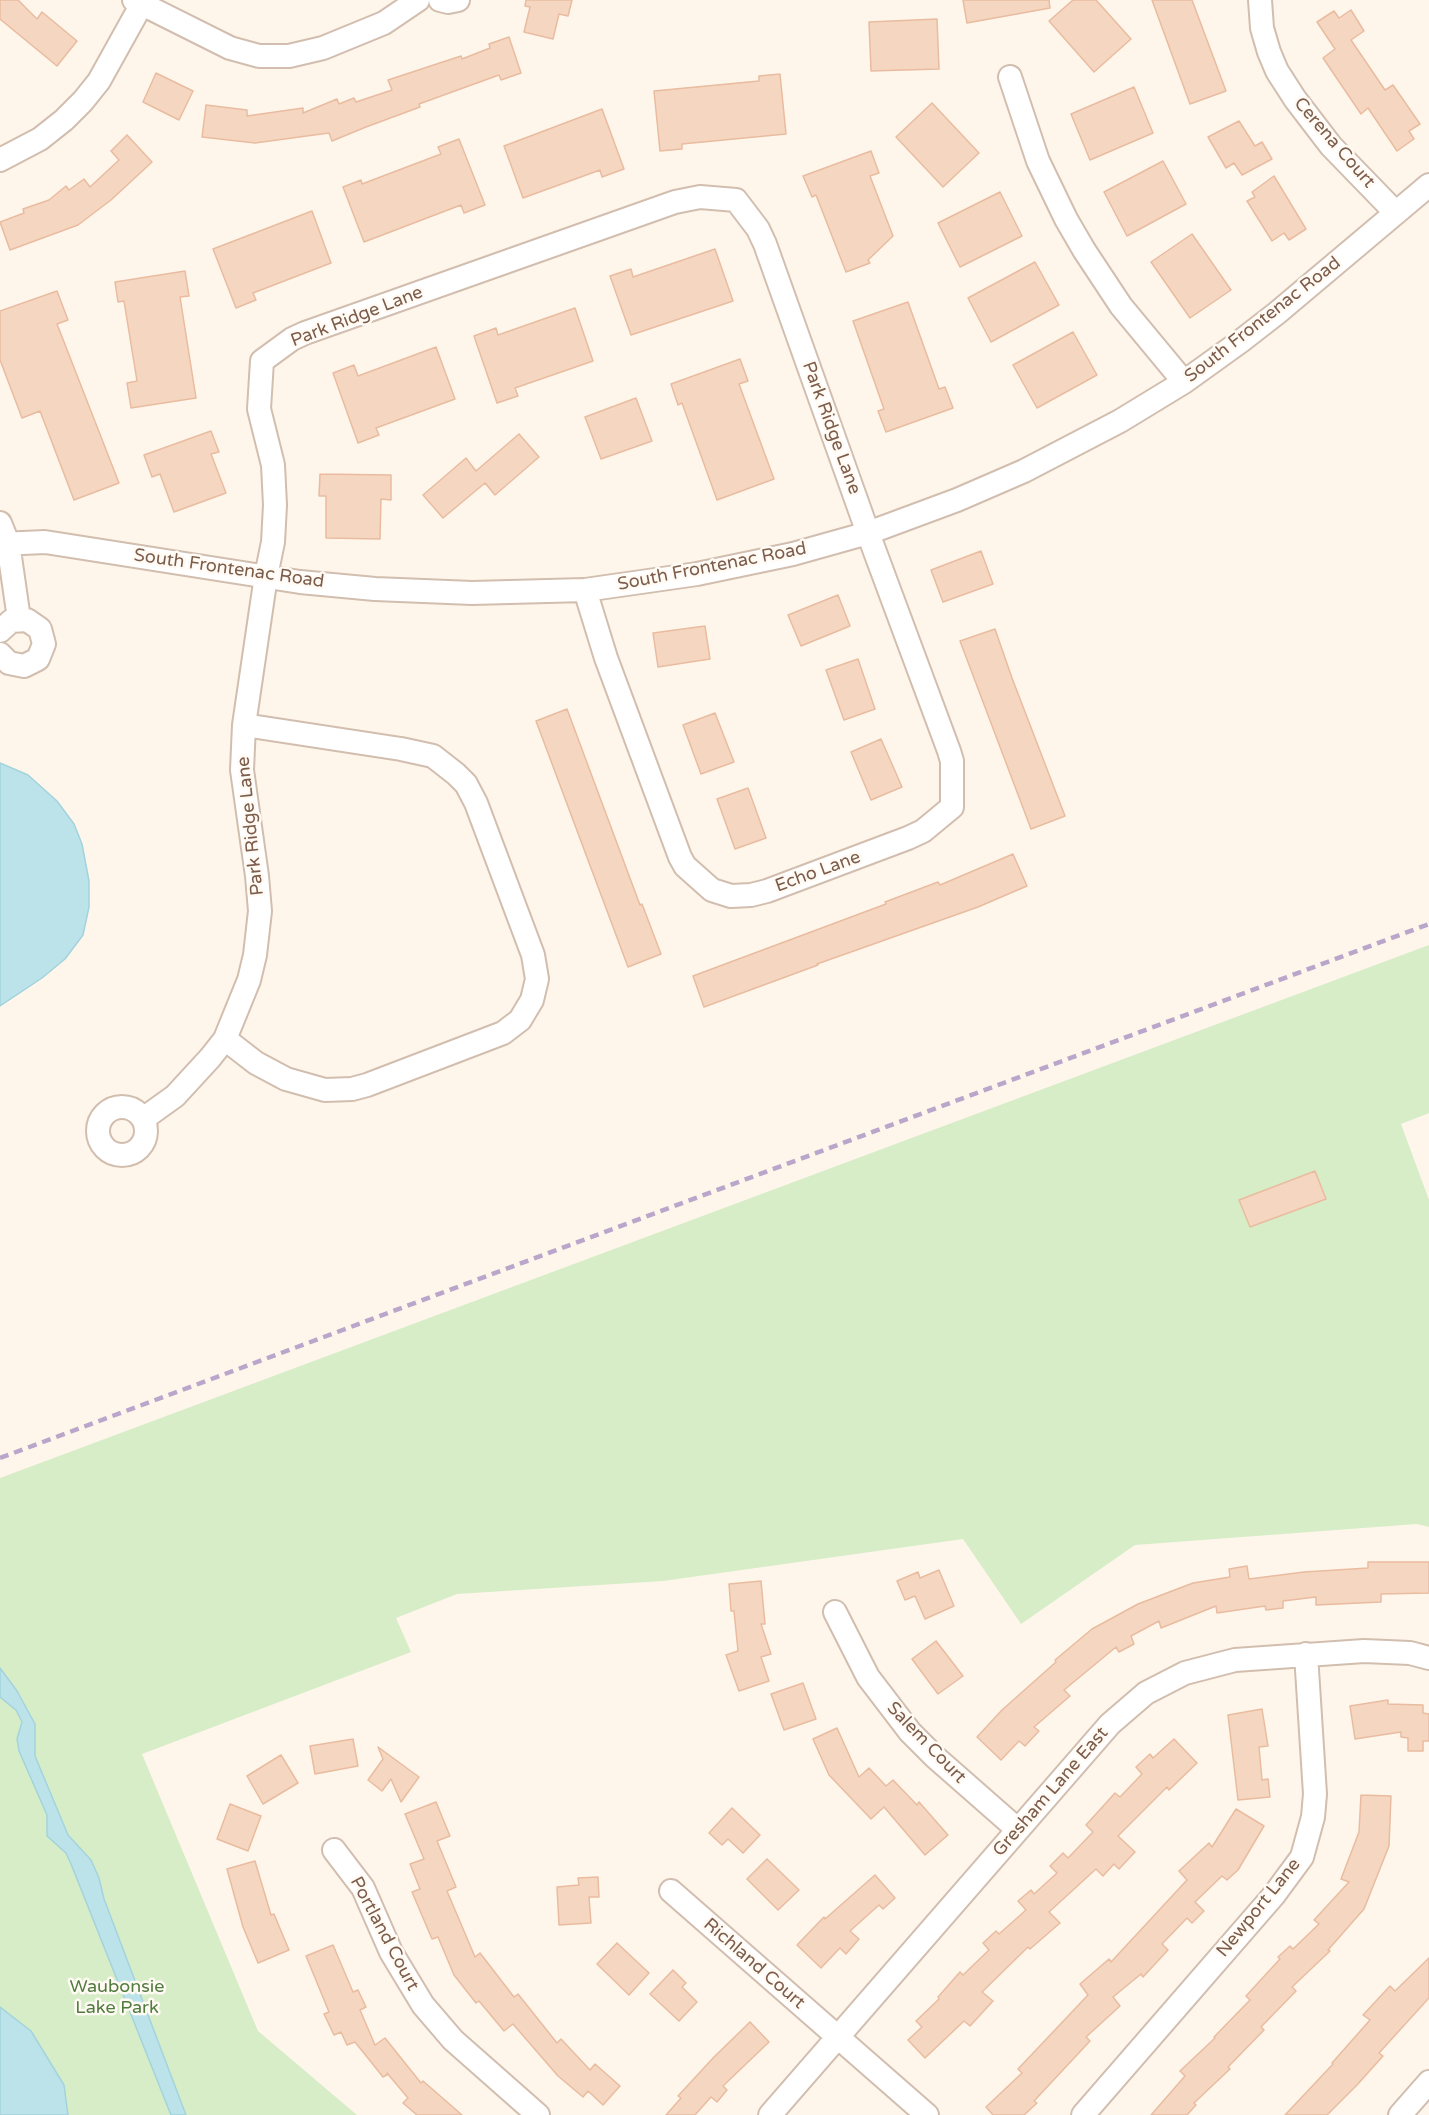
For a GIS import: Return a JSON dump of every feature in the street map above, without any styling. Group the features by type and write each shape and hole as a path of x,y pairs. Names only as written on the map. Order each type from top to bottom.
{"street":[{"path":"0,160 39,139 64,120 83,101 99,81 140,2 230,48 259,56 289,56 323,48 384,22 418,0"},
{"path":"440,0 448,2 459,0"},
{"name":"Cerena Court","path":"1260,0 1262,28 1277,71 1331,146 1396,213"},
{"path":"1010,77 1038,161 1078,240 1121,306 1184,382"},
{"name":"South Frontenac Road","path":"3,537 300,582 426,592 585,590 749,564 868,533 957,500 1024,471 1120,421 1184,382 1277,313 1429,185"},
{"name":"Park Ridge Lane","path":"143,1119 181,1090 225,1039 249,980 259,930 257,876 242,770 244,724 273,542 275,505 273,465 259,409 262,362 292,339 305,333 675,202 691,198 736,200 758,229 765,244 868,533"},
{"name":"Echo Lane","path":"585,590 606,658 680,857 685,866 712,890 731,896 751,895 908,838 923,831 952,807 952,761 949,751 868,533"},
{"path":"0,654 9,663 24,666 38,659 42,652 43,636 40,629 27,620 9,625 3,537"},
{"path":"225,1039 256,1063 286,1079 325,1090 352,1089 503,1033 520,1020 532,1000 537,979 533,955 476,803 466,784 456,774 433,756 244,724"},
{"name":"Salem Court","path":"835,1612 868,1677 910,1732 1017,1829"},
{"name":"Gresham Lane East","path":"770,2115 1110,1724 1125,1709 1160,1684 1185,1673 1221,1662 1306,1654 1389,1651 1429,1658"},
{"name":"Newport Lane","path":"1083,2115 1274,1894 1302,1857 1313,1817 1315,1794 1306,1654"},
{"name":"Portland Court","path":"334,1850 363,1888 391,1952 423,2005 453,2040 538,2115"},
{"name":"Richland Court","path":"671,1891 927,2115"},
{"path":"1400,2115 1429,2082"}],"green space":[{"name":"Waubonsie Lake Park","path":"1429,945 1429,1113 1401,1124 1429,1200 1429,1527 1417,1524 1135,1545 1021,1624 963,1539 663,1581 457,1594 396,1618 411,1652 142,1754 258,2031 357,2115 0,2115 0,1478"}],"water":[{"path":"0,763 28,775 57,801 74,824 82,844 89,881 89,907 83,935 65,959 42,978 0,1006"},
{"path":"0,1668 17,1691 35,1724 35,1756 68,1835 91,1860 99,1878 104,1899 186,2115 171,2115 71,1864 66,1853 47,1836 47,1815 19,1751 17,1739 22,1722 16,1710 0,1697"},
{"path":"0,2007 31,2031 64,2085 68,2115 0,2115"}],"building":[{"path":"0,0 18,0 37,19 42,12 77,41 57,66 0,19"},
{"path":"526,0 572,0 568,16 559,14 553,39 524,32 530,7 525,6"},
{"path":"963,0 1049,0 1050,8 967,23"},
{"path":"1073,0 1096,0 1131,39 1094,72 1049,21"},
{"path":"1152,0 1192,0 1226,91 1190,104"},
{"path":"1351,10 1364,31 1351,40 1385,90 1393,85 1420,124 1409,131 1414,139 1397,151 1368,108 1361,114 1323,58 1335,49 1317,22 1334,11 1339,18"},
{"path":"937,19 939,69 871,71 869,22"},
{"path":"509,37 521,73 501,80 499,75 419,104 420,107 332,141 329,133 255,143 202,137 206,105 247,110 247,116 303,108 303,113 337,99 339,104 354,98 356,102 392,90 388,80 461,56 462,59 490,48 489,44"},
{"path":"156,73 193,91 179,120 143,102"},
{"path":"780,74 786,134 682,144 682,149 660,151 654,91 759,81 759,76"},
{"path":"1134,87 1153,133 1090,160 1071,114"},
{"path":"932,103 979,153 943,187 896,137"},
{"path":"602,109 624,169 602,177 600,170 523,198 504,146"},
{"path":"1239,121 1255,146 1262,142 1272,159 1242,175 1234,163 1226,168 1208,137"},
{"path":"127,135 152,162 111,200 78,225 10,250 0,222 24,213 23,209 49,200 66,186 69,190 84,179 90,187 119,160 111,151"},
{"path":"459,139 485,205 464,213 461,205 364,242 343,187 361,180 362,184 441,154 438,147"},
{"path":"871,151 879,173 870,176 893,236 868,260 870,263 846,272 816,195 812,197 803,176"},
{"path":"1163,161 1186,204 1127,236 1104,192"},
{"path":"1274,176 1306,229 1289,240 1284,233 1272,241 1247,201 1255,197 1252,192"},
{"path":"1000,192 1022,236 960,267 938,223"},
{"path":"312,211 331,263 253,293 256,300 236,308 213,249"},
{"path":"1192,234 1231,290 1190,318 1151,262"},
{"path":"715,249 733,301 631,335 610,276 631,269 633,277"},
{"path":"1035,262 1059,305 991,342 968,298"},
{"path":"185,271 189,296 180,297 196,398 131,408 127,383 137,381 124,301 118,302 115,282"},
{"path":"57,291 68,320 57,324 119,483 74,500 40,411 22,418 0,360 0,311"},
{"path":"908,302 939,389 945,387 953,408 886,432 878,411 884,409 853,321"},
{"path":"575,308 593,361 515,388 518,396 497,403 474,336 496,328 498,335"},
{"path":"1073,332 1097,375 1037,408 1013,365"},
{"path":"436,347 455,399 376,428 379,435 358,443 333,373 354,365 358,376"},
{"path":"740,359 748,381 739,384 774,479 717,500 682,403 678,405 671,384"},
{"path":"636,398 652,441 601,459 585,417"},
{"path":"211,431 219,452 211,454 226,493 174,512 160,474 152,477 144,455"},
{"path":"519,434 539,457 495,495 485,483 443,518 423,495 466,458 476,471"},
{"path":"320,474 391,475 391,500 381,499 380,539 326,538 326,496 319,496"},
{"path":"981,551 993,584 943,602 931,570"},
{"path":"838,595 850,626 801,646 788,615"},
{"path":"705,626 710,659 658,667 653,633"},
{"path":"995,629 1065,816 1031,829 960,641"},
{"path":"858,659 875,709 844,720 826,670"},
{"path":"567,709 640,905 642,904 661,954 628,967 536,721"},
{"path":"715,713 734,762 701,774 683,725"},
{"path":"881,739 902,787 871,800 851,752"},
{"path":"748,788 766,838 735,849 717,799"},
{"path":"1013,854 1027,886 978,907 704,1007 693,976 886,904 885,902 938,882 940,885"},
{"path":"1315,1171 1326,1199 1250,1227 1239,1200"},
{"path":"1368,1562 1429,1562 1429,1593 1381,1594 1381,1602 1316,1605 1316,1597 1283,1601 1283,1608 1266,1610 1265,1606 1217,1613 1216,1606 1161,1628 1159,1621 1131,1636 1134,1644 1119,1652 1116,1647 1064,1690 1070,1696 1034,1727 1039,1731 1025,1746 1019,1741 1001,1760 977,1737 1002,1710 1056,1662 1055,1660 1092,1629 1138,1604 1193,1583 1230,1577 1229,1569 1247,1566 1249,1579 1304,1572 1368,1568"},
{"path":"939,1570 954,1606 925,1619 915,1596 905,1600 897,1581 918,1572 920,1578"},
{"path":"761,1581 765,1624 761,1624 771,1654 761,1657 769,1681 739,1691 726,1655 738,1651 729,1584"},
{"path":"936,1641 963,1676 938,1694 912,1659"},
{"path":"803,1683 816,1719 784,1730 771,1694"},
{"path":"1388,1700 1388,1704 1423,1705 1423,1713 1429,1714 1429,1741 1423,1741 1423,1751 1408,1751 1408,1738 1401,1737 1401,1732 1355,1739 1350,1706"},
{"path":"1262,1709 1268,1746 1259,1747 1262,1780 1268,1779 1270,1797 1238,1800 1228,1715"},
{"path":"837,1728 859,1777 869,1768 886,1786 893,1780 917,1805 919,1802 948,1835 925,1855 884,1807 871,1819 829,1775 813,1739"},
{"path":"353,1739 358,1766 315,1774 310,1746"},
{"path":"1174,1739 1197,1763 1169,1790 1167,1787 1118,1836 1135,1852 1119,1869 1114,1864 1103,1876 1096,1869 1049,1912 1060,1923 1030,1949 1028,1947 982,1992 993,2001 970,2026 964,2021 925,2058 908,2040 922,2027 916,2021 939,1999 938,1997 960,1972 963,1975 989,1950 983,1943 996,1931 999,1934 1026,1910 1018,1901 1031,1890 1034,1894 1057,1873 1050,1866 1063,1853 1068,1858 1093,1832 1086,1825 1115,1793 1120,1797 1142,1774 1136,1767 1150,1754 1153,1758"},
{"path":"378,1747 419,1777 401,1802 391,1779 382,1791 368,1780 383,1759"},
{"path":"281,1755 298,1783 263,1804 247,1776"},
{"path":"1361,1795 1391,1796 1389,1846 1364,1909 1328,1950 1330,1951 1292,1987 1296,1991 1261,2027 1264,2030 1228,2067 1230,2069 1194,2103 1196,2105 1187,2115 1151,2115 1185,2076 1180,2071 1250,2000 1246,1996 1280,1959 1278,1957 1290,1946 1293,1949 1319,1924 1314,1920 1349,1882 1341,1879 1359,1832"},
{"path":"436,1802 450,1836 437,1841 456,1887 447,1891 475,1957 480,1953 514,1997 518,1994 557,2043 561,2039 590,2070 595,2064 620,2086 603,2105 588,2091 583,2097 558,2076 513,2024 504,2031 479,2001 476,2003 454,1975 438,1937 432,1939 412,1892 420,1889 410,1864 424,1859 405,1814"},
{"path":"230,1804 261,1816 248,1851 217,1839"},
{"path":"732,1808 760,1835 743,1853 728,1839 722,1845 709,1833"},
{"path":"1236,1809 1264,1826 1238,1870 1227,1880 1222,1876 1195,1902 1204,1911 1192,1923 1187,1918 1162,1944 1168,1950 1143,1977 1141,1974 1113,1997 1120,2006 1086,2037 1090,2041 1034,2101 1037,2103 1024,2115 993,2115 986,2107 1022,2073 1018,2069 1088,1995 1080,1984 1109,1959 1111,1962 1187,1880 1179,1871 1209,1843 1212,1847"},
{"path":"767,1859 799,1890 778,1910 747,1879"},
{"path":"255,1861 271,1915 274,1914 289,1950 258,1963 243,1927 227,1869"},
{"path":"875,1875 895,1898 883,1909 879,1905 850,1931 859,1939 846,1954 840,1948 821,1968 797,1945 824,1917 825,1919"},
{"path":"598,1877 599,1897 589,1897 591,1923 559,1925 557,1887 579,1885 578,1878"},
{"path":"617,1943 649,1973 629,1995 597,1964"},
{"path":"333,1945 353,1992 358,1990 366,2007 360,2010 375,2045 385,2038 421,2083 423,2081 462,2115 417,2115 403,2103 408,2098 388,2074 383,2077 355,2042 347,2045 341,2032 334,2035 324,2014 329,2012 306,1956"},
{"path":"1429,1958 1429,1998 1379,2053 1383,2056 1357,2085 1327,2115 1285,2115 1370,2020 1363,2015 1390,1986 1395,1991"},
{"path":"673,1970 686,1983 682,1987 697,2002 679,2021 650,1994"},
{"path":"750,2022 769,2042 723,2086 727,2090 717,2102 711,2097 695,2115 666,2115 681,2098 678,2096"}],"railway":[{"path":"0,1458 1429,924"}]}
